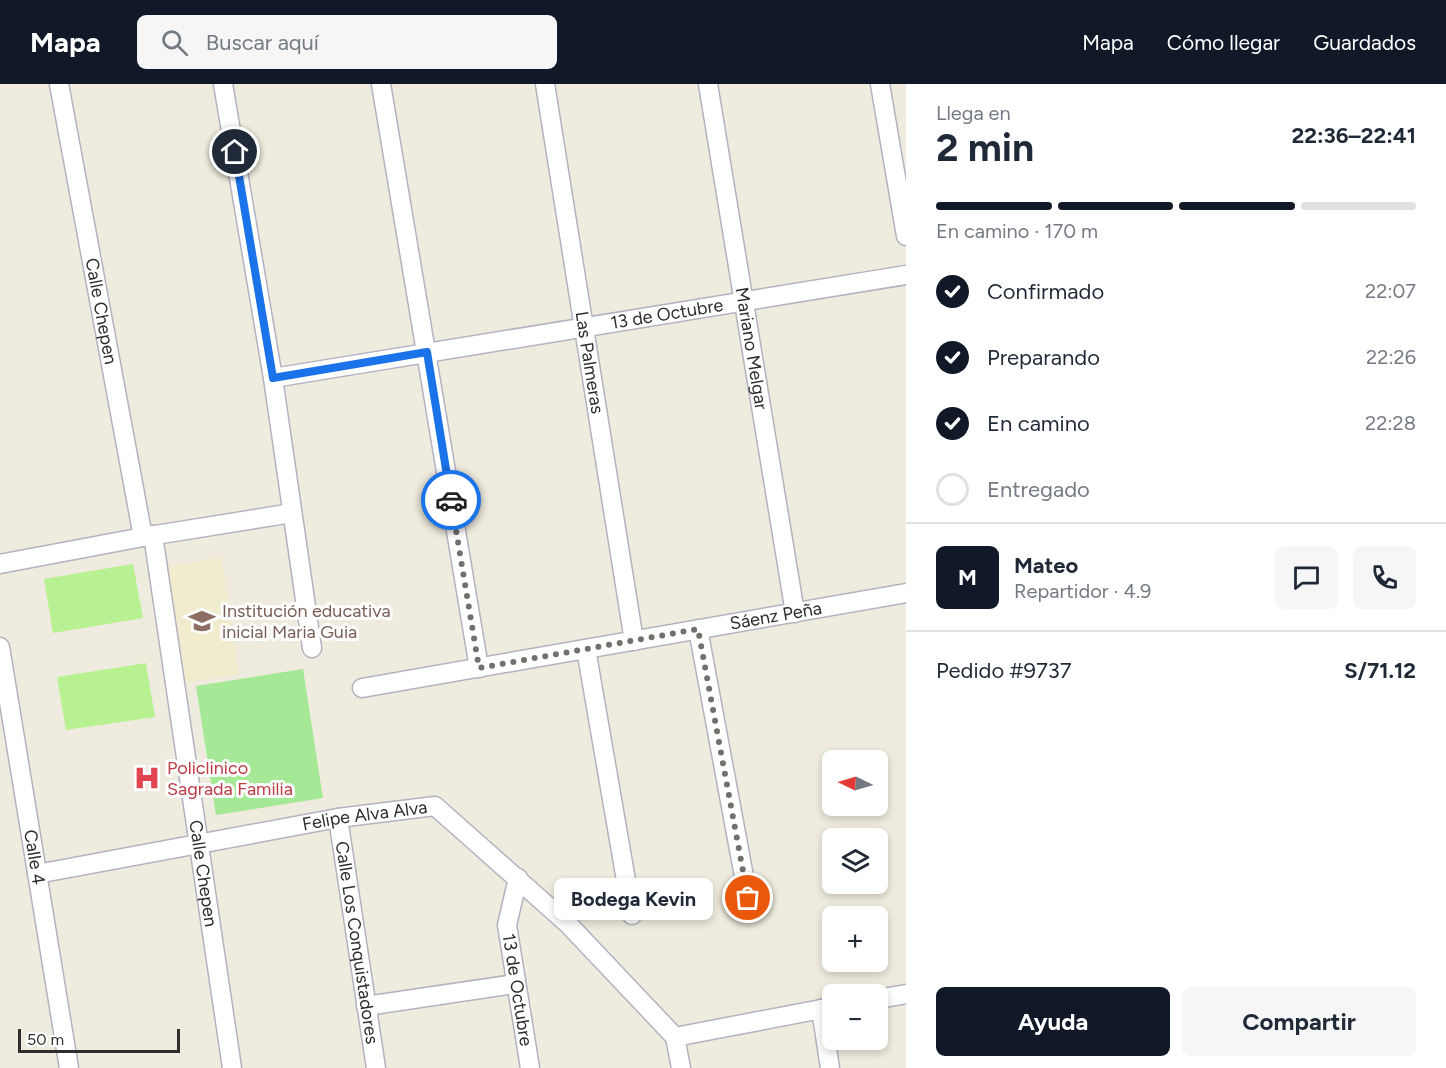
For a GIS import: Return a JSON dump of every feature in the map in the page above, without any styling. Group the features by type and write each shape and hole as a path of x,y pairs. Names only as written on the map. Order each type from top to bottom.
{"street":[{"name":"Calle Chepen","path":"59,84 148,536 200,843 232,1068"},
{"path":"224,84 273,378 312,648"},
{"path":"381,84 479,668"},
{"name":"Las Palmeras","path":"544,84 585,325 634,641"},
{"name":"Mariano Melgar","path":"708,84 795,612"},
{"path":"880,84 906,236"},
{"name":"13 de Octubre","path":"273,378 585,325 744,303 906,275"},
{"path":"0,564 148,536 292,513"},
{"name":"Sáenz Peña","path":"362,688 906,593"},
{"path":"698,629 748,898"},
{"name":"Calle 4","path":"0,647 6,728 37,874 69,1068"},
{"path":"586,649 632,915"},
{"name":"Felipe Alva Alva","path":"37,874 339,818 435,806 567,924 675,1037"},
{"name":"Calle Los Conquistadores","path":"339,818 376,1068"},
{"name":"13 de Octubre","path":"518,878 507,925 530,1068"},
{"path":"366,1006 515,984"},
{"path":"888,997 906,994"},
{"path":"681,1068 675,1037 822,1009"},
{"path":"829,1050 830,1068"}],"shaded area":[{"name":"Institución educativa inicial Maria Guia","path":"221,558 239,674 183,683 164,567"}],"green space":[{"path":"133,564 143,618 53,633 44,579"},
{"path":"146,663 155,717 66,730 57,677"},
{"path":"303,669 323,798 216,815 196,686"}],"way so far":[{"path":"451,500 479,668 698,629 748,898"}],"place":[{"name":"Institución educativa inicial Maria Guia","path":"202,621"},
{"name":"Policlinico Sagrada Familia","path":"147,778"},
{"name":"Bodega Kevin","path":"748,898"}],"route":[{"path":"235,152 273,378 427,352 451,500"}]}
